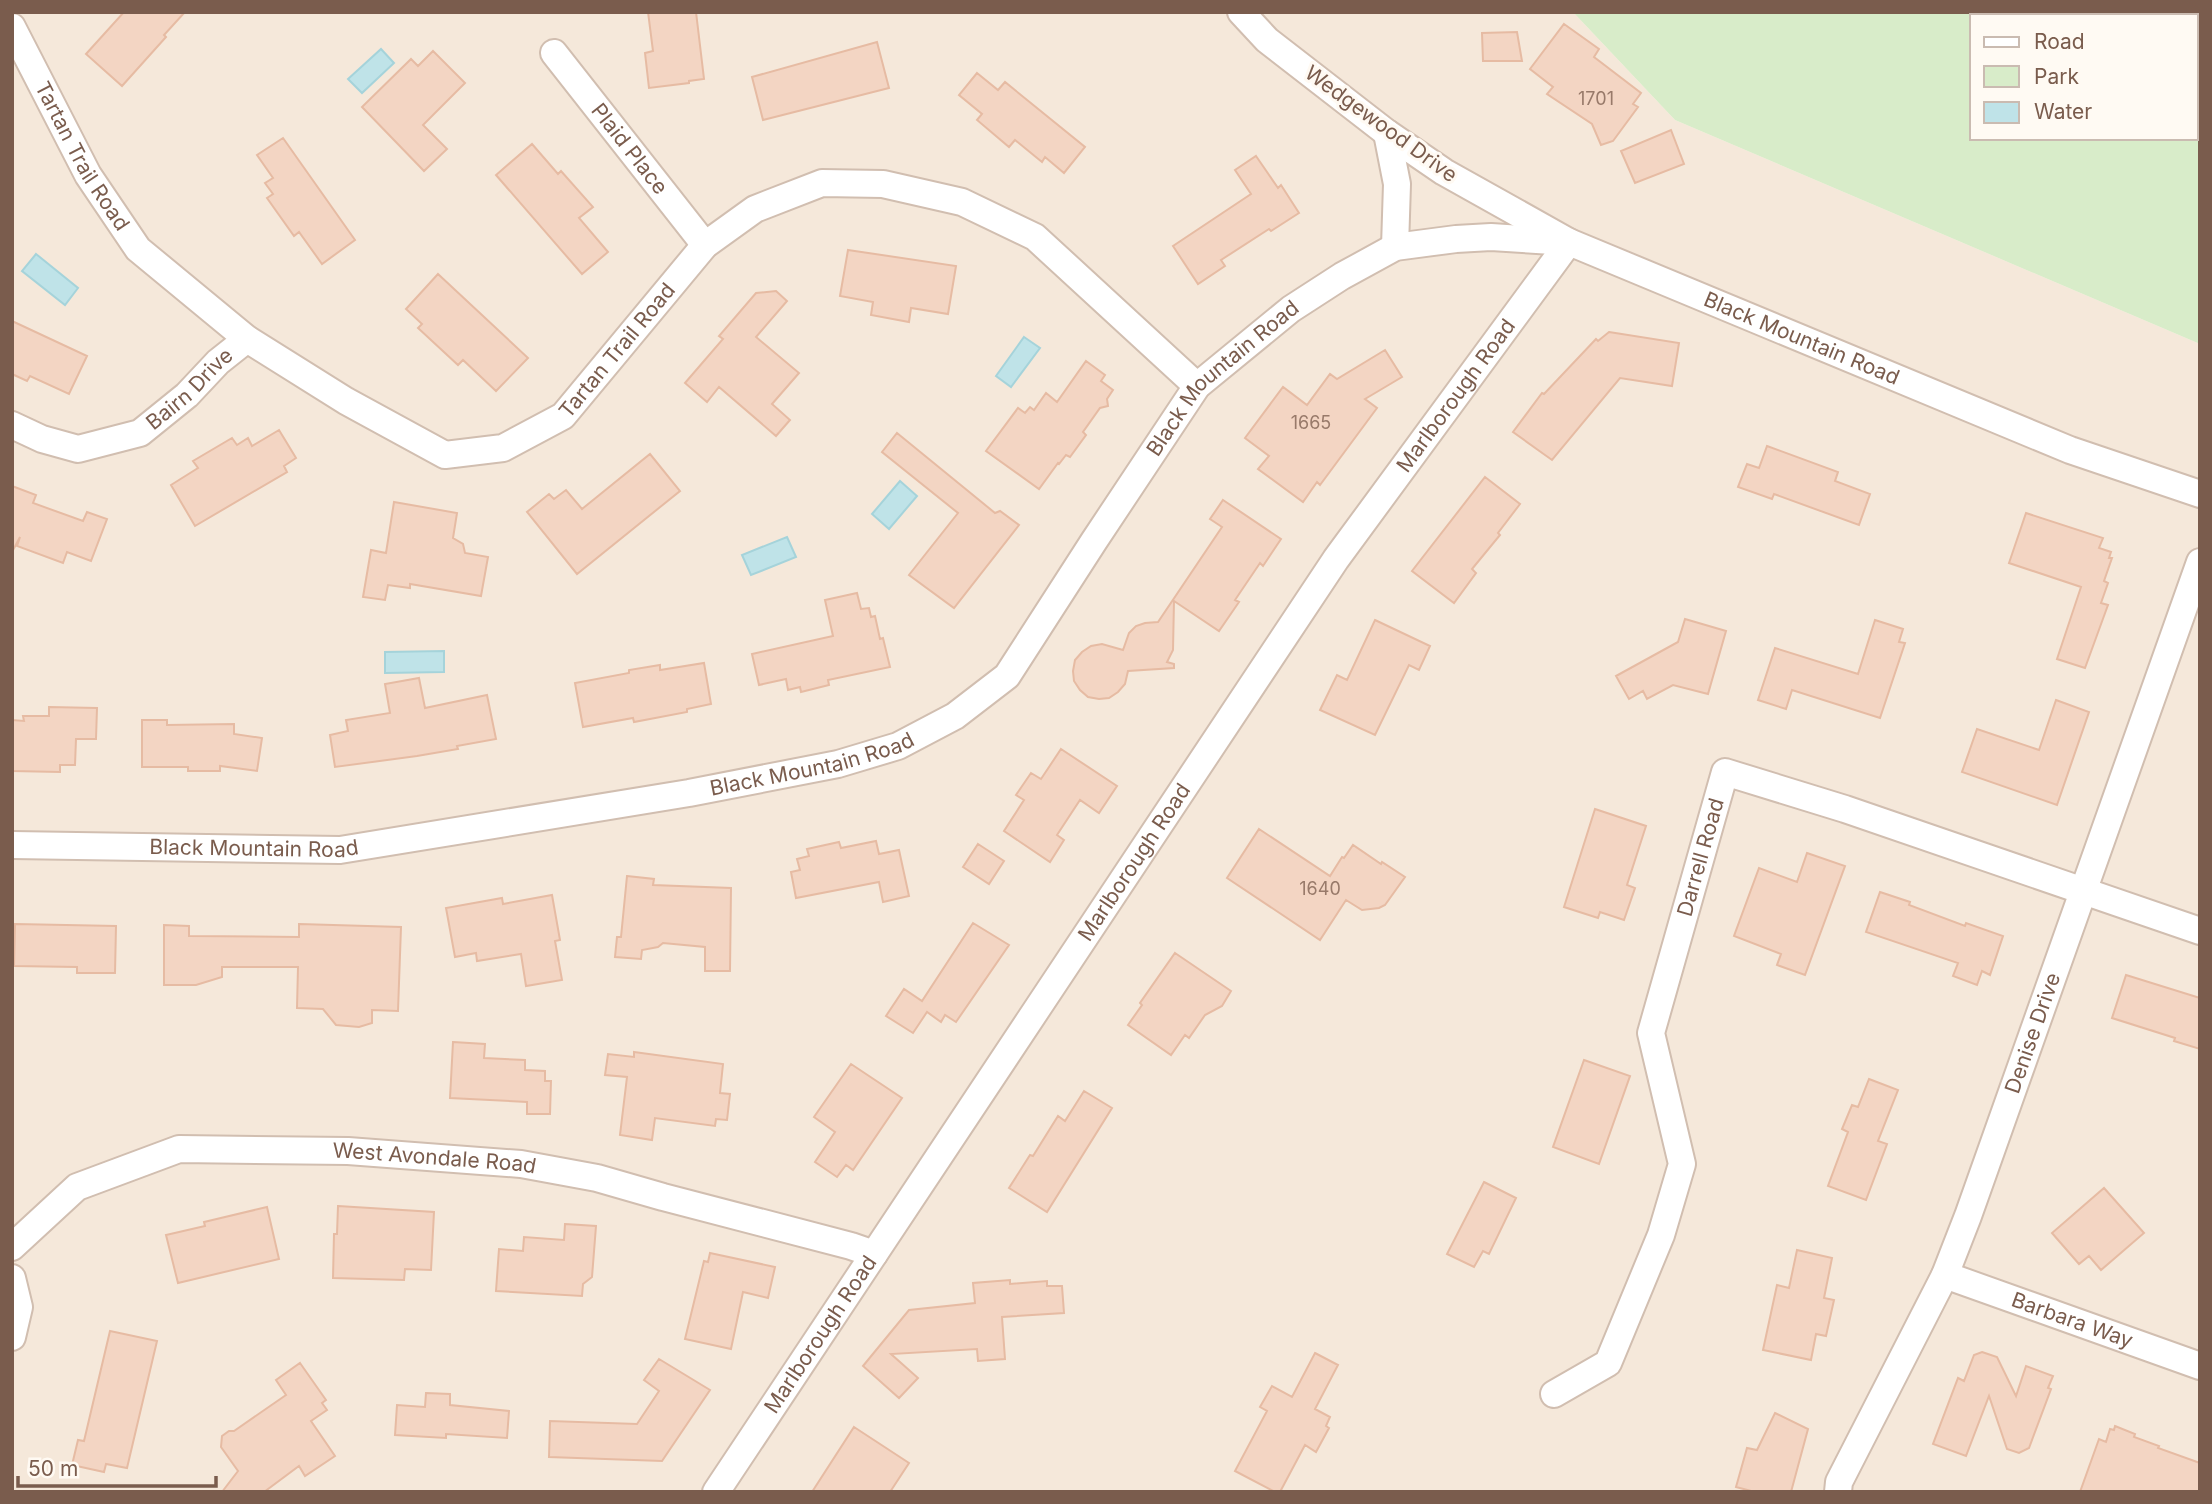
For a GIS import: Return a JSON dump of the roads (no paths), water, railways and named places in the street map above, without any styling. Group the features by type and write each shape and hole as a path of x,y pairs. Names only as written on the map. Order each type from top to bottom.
{"street":[{"name":"Wedgewood Drive","path":"1241,12 1267,40 1387,134 1444,172 1569,242"},
{"name":"Tartan Trail Road","path":"12,27 88,175 138,249 247,339 346,401 445,455 503,448 563,416 705,245 755,209 822,183 883,184 962,202 1035,237 1197,386"},
{"name":"Plaid Place","path":"554,53 705,245"},
{"path":"1387,134 1397,184 1395,247"},
{"name":"Black Mountain Road","path":"12,845 340,850 688,793 838,764 898,746 955,716 1007,676 1197,386 1291,309 1342,276 1395,247 1491,237 1569,242 2070,450 2200,494"},
{"name":"Marlborough Road","path":"716,1492 1336,559 1569,242"},
{"name":"Bairn Drive","path":"12,425 42,439 78,449 140,433 187,395 218,362 247,339"},
{"name":"Denise Drive","path":"1838,1492 1839,1482 1945,1275 1968,1216 2200,562"},
{"name":"Darrell Road","path":"1554,1394 1608,1363 1661,1235 1682,1164 1651,1033 1725,772 1845,809 2200,931"},
{"name":"West Avondale Road","path":"12,1247 77,1188 178,1149 192,1149 348,1151 521,1164 597,1178 874,1254"},
{"name":"Barbara Way","path":"1945,1275 2200,1366"},
{"path":"12,1278 19,1307 12,1337"}],"water":[{"path":"381,49 394,63 362,93 348,79"},
{"path":"36,254 78,288 65,305 22,271"},
{"path":"1024,337 1040,348 1011,387 996,376"},
{"path":"900,481 917,496 889,529 872,514"},
{"path":"787,537 796,557 751,575 742,555"},
{"path":"444,651 444,672 385,673 385,652"}]}
